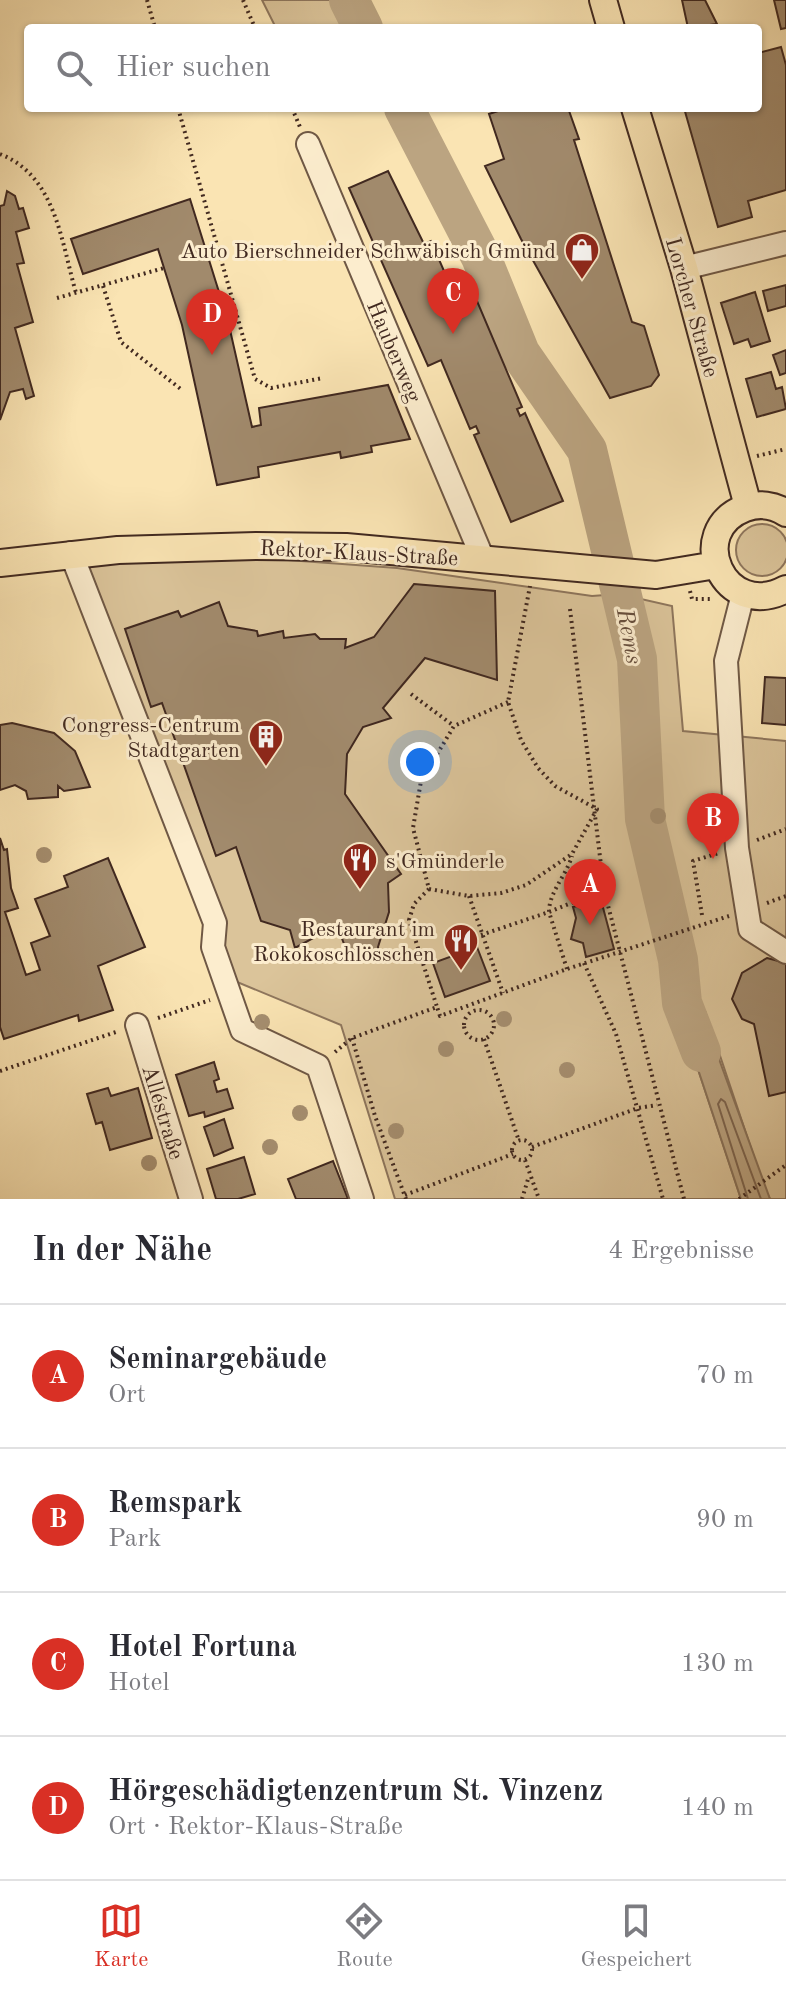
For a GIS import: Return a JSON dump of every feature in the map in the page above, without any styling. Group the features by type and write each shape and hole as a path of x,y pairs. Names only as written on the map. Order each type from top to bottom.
{"main road":[{"path":"603,0 610,24"},
{"name":"Lorcher Straße","path":"636,112 684,268 748,506"},
{"path":"786,513 763,505 748,506 723,524 714,547 716,565 727,582 743,594 766,596 786,589"},
{"name":"Rektor-Klaus-Straße","path":"0,562 71,553 256,546 346,547 589,570 675,574 716,565"}],"street":[{"name":"Hauberweg","path":"308,144 483,559"},
{"path":"684,268 786,243"},
{"path":"71,553 215,923 213,947 242,1030 318,1066 362,1199"},
{"path":"743,594 726,661 737,848 750,929 786,952"},
{"name":"Alléstraße","path":"137,1025 191,1199"}],"path":[{"path":"147,0 154,24"},
{"path":"243,0 253,24"},
{"path":"179,112 255,379 271,388 323,378"},
{"path":"0,154 29,169 47,192 76,293"},
{"path":"57,298 164,268"},
{"path":"103,286 121,342 182,390"},
{"path":"534,564 508,702 521,740 538,768 555,786 597,809"},
{"path":"570,609 597,809 604,890 657,1105 684,1199"},
{"path":"411,694 454,726"},
{"path":"429,889 415,845 414,804 421,781 454,726 508,702"},
{"path":"567,969 549,912 549,900 566,875 572,854 597,809"},
{"path":"737,848 786,829"},
{"path":"429,889 469,896 501,893 526,885 572,854"},
{"path":"693,861 702,915"},
{"path":"429,889 414,904 409,920 440,1016 584,963 723,917"},
{"path":"481,935 604,890"},
{"path":"469,896 503,993"},
{"path":"584,963 616,1034 663,1199"},
{"path":"0,1071 228,994"},
{"path":"471,1004 473,1011 464,1027 471,1038 484,1039 493,1023 486,1012 473,1011"},
{"path":"437,1007 352,1038 406,1197 513,1154 519,1141 484,1039"},
{"path":"519,1141 532,1147 638,1108 657,1105"},
{"path":"525,1160 530,1156 532,1147"},
{"path":"513,1154 525,1160 539,1199"},
{"path":"739,1199 786,1165"},
{"path":"522,1199 530,1173"}],"shaded area":[{"path":"262,0 342,0 354,24 274,24"},
{"path":"752,526 772,526 786,540 786,560 772,574 752,574 738,560 738,540"},
{"path":"260,558 397,568 592,596 619,594 672,606 683,731 786,741 786,1199 770,1199 764,1187 705,1011 683,1003 685,1030 741,1199 395,1199 341,1025 237,982 86,563"}],"water":[{"path":"682,1003 705,1011 715,1048 770,1199 741,1199 685,1030"}],"building":[{"path":"682,0 705,0 717,24 687,24"},
{"path":"774,0 786,0 786,28 781,29"},
{"path":"781,47 786,65 786,190 748,201 752,217 718,227 685,112 762,112 762,52"},
{"name":"Auto Bierschneider Schwäbisch Gmünd","path":"569,112 579,139 574,140 632,322 644,326 659,375 651,386 610,398 521,239 485,166 504,159 489,114"},
{"path":"388,171 424,244 431,241 460,308 477,301 522,407 517,409 520,416 525,413 563,501 511,522 474,435 479,433 476,426 470,429 441,360 428,366 349,188"},
{"path":"7,191 15,196 19,209 23,208 29,228 16,232 24,263 17,264 33,322 15,328 34,396 26,399 23,389 10,392 0,420 0,206 4,205"},
{"path":"190,199 228,321 252,427 261,425 259,408 388,385 410,439 371,446 372,452 341,458 340,452 258,467 259,477 217,485 182,325 158,249 83,274 71,239"},
{"path":"786,285 786,306 768,311 763,291"},
{"path":"755,292 770,341 751,347 748,339 734,344 721,303"},
{"path":"786,350 786,373 780,375 773,355"},
{"path":"771,372 776,389 782,387 786,409 757,417 746,379"},
{"name":"Congress-Centrum Stadtgarten","path":"414,584 495,591 497,680 425,658 383,708 391,718 363,727 347,754 345,794 401,874 388,883 389,912 378,947 381,960 369,954 367,960 347,952 337,925 295,948 290,930 261,921 236,847 216,856 162,703 151,707 125,629 178,611 181,617 219,602 228,626 257,631 258,636 283,631 284,638 315,634 320,639 346,639 345,648 374,637"},
{"path":"765,677 786,678 786,725 762,723"},
{"path":"12,723 54,733 75,751 90,787 64,791 58,786 58,797 28,799 26,791 15,785 0,790 0,725"},
{"path":"0,838 4,850 7,849 11,888 18,908 5,912 26,975 40,970 31,943 50,936 35,899 68,887 64,876 108,858 145,947 98,966 113,1010 79,1021 78,1015 4,1039 0,1027"},
{"path":"601,900 614,949 586,957 583,943 571,939 576,918 573,907"},
{"name":"Restaurant im Rokokoschlösschen","path":"477,947 490,981 445,997 433,963"},
{"path":"767,958 786,963 786,1092 769,1096 754,1024 742,1019 732,999 742,973"},
{"path":"214,1062 219,1079 214,1081 217,1092 227,1089 233,1108 205,1117 204,1112 189,1116 176,1075"},
{"path":"108,1088 111,1096 138,1088 152,1138 110,1150 102,1122 96,1124 87,1094"},
{"path":"224,1119 233,1148 214,1156 204,1127"},
{"path":"244,1157 255,1194 238,1199 216,1199 207,1169"},
{"path":"333,1161 348,1199 296,1199 288,1179"}],"waterway":[{"name":"Rems","path":"349,0 361,24"},
{"name":"Rems","path":"406,112 481,257 520,353 587,450 637,659 645,819 678,960 682,1003 701,1052"}],"place":[{"name":"Auto Bierschneider Schwäbisch Gmünd","path":"582,281"},
{"name":"Hotel Fortuna","path":"453,334"},
{"name":"Hörgeschädigtenzentrum St. Vinzenz","path":"212,355"},
{"name":"Congress-Centrum Stadtgarten","path":"266,768"},
{"name":"Remspark","path":"713,859"},
{"name":"s'Gmünderle","path":"360,891"},
{"name":"Seminargebäude","path":"590,925"},
{"name":"Restaurant im Rokokoschlösschen","path":"461,972"}]}
